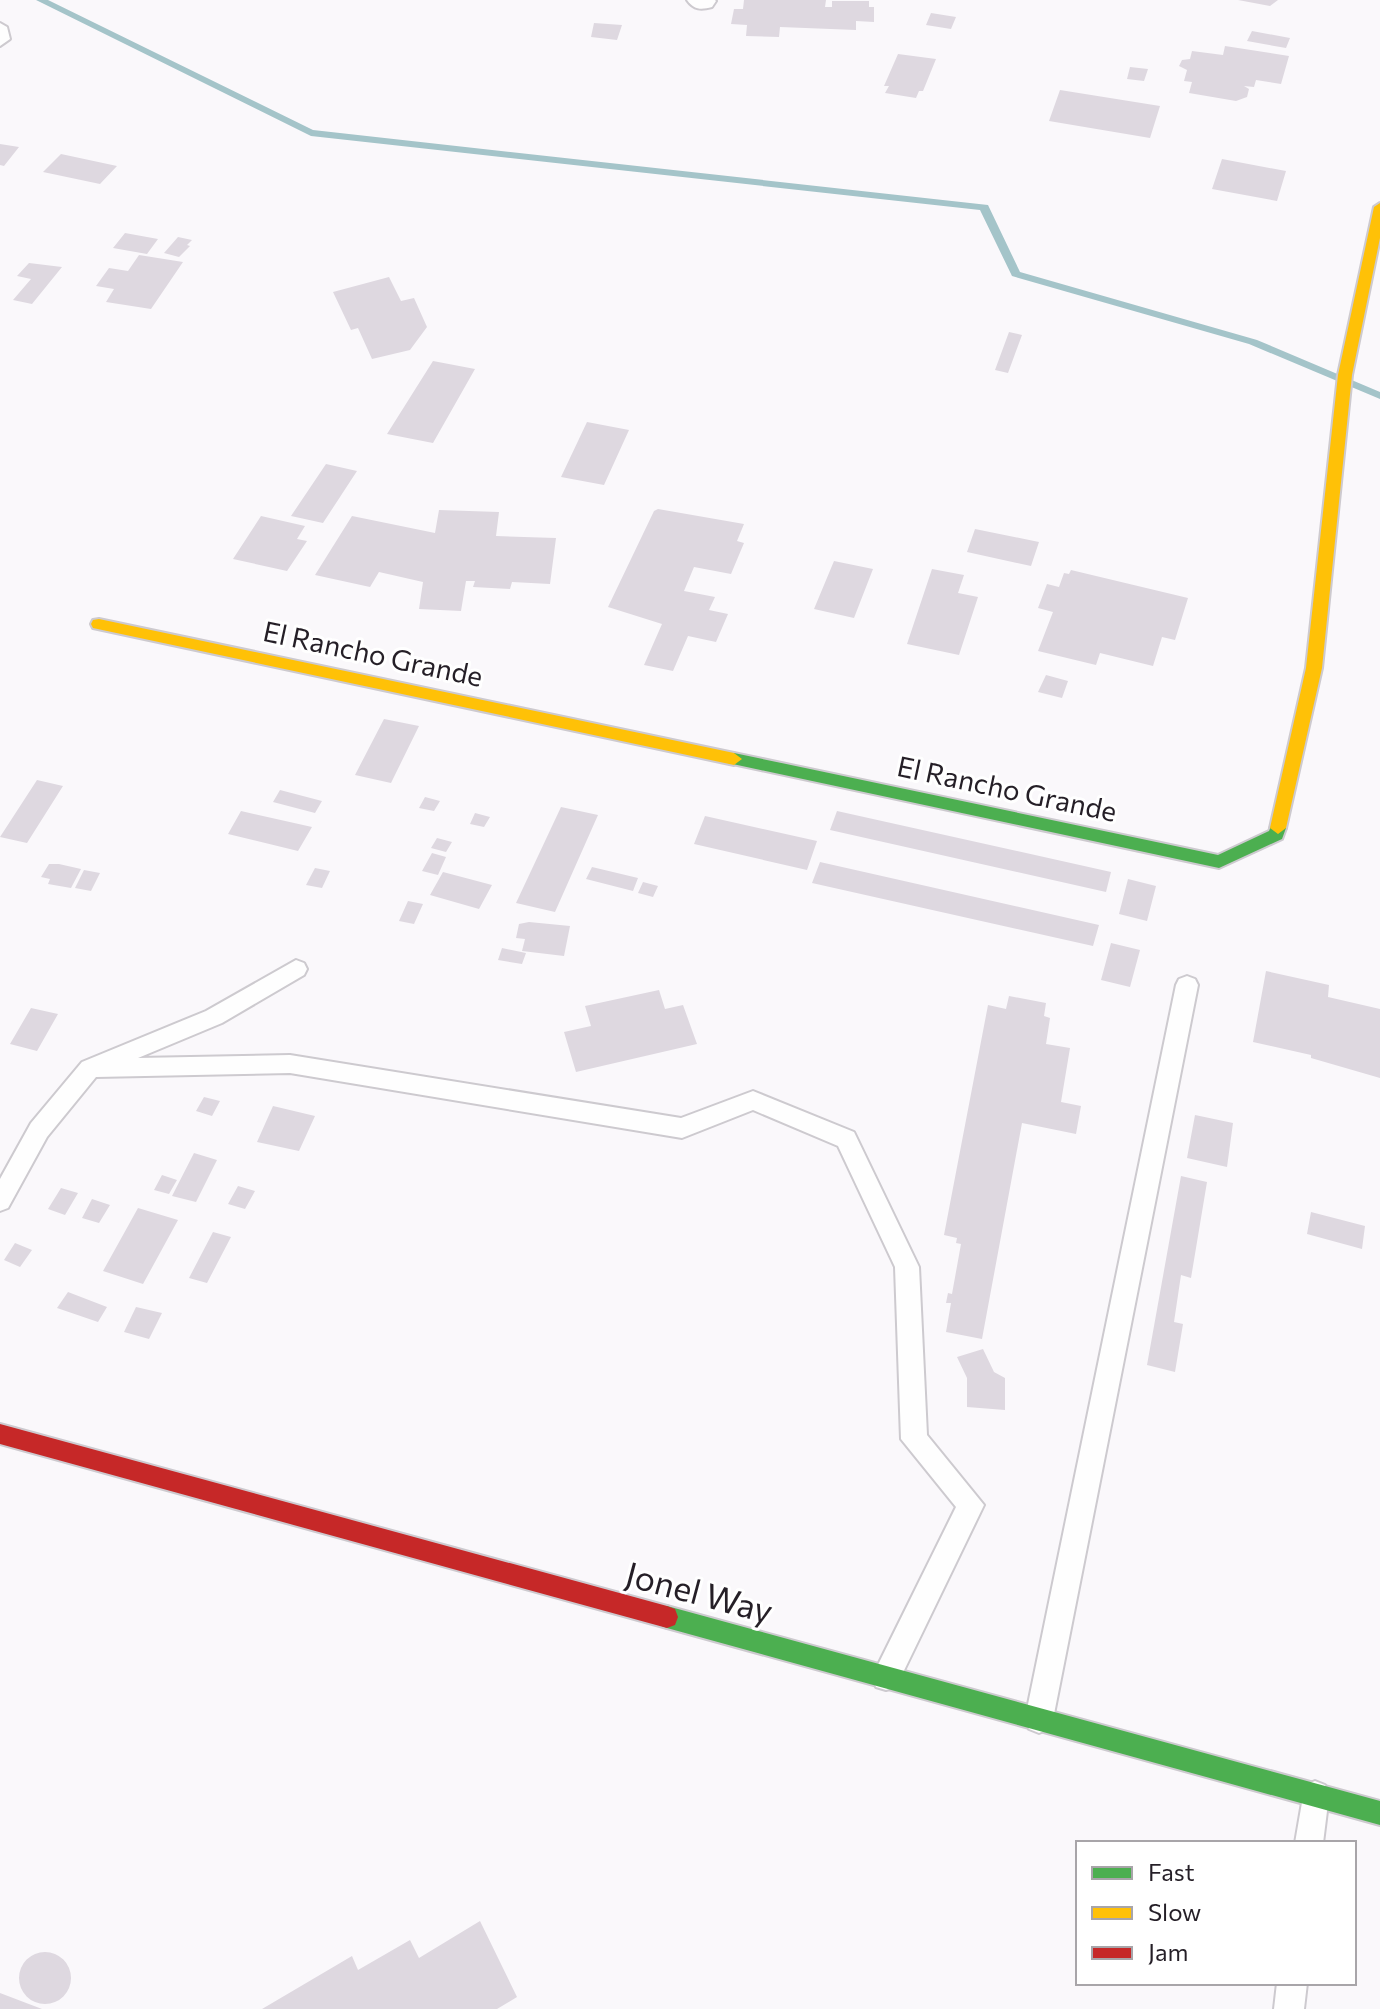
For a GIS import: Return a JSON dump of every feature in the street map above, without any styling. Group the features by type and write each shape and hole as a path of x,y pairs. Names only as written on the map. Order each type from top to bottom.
{"street":[{"name":"El Rancho Grande","path":"99,624 1219,862 1276,835 1314,668 1345,375 1380,207"},
{"name":"Jonel Way","path":"0,1434 1380,1813"}],"lane":[{"path":"0,27 3,39 0,42"},
{"path":"0,1201 39,1130 90,1068 214,1017 296,969"},
{"path":"1039,1719 1187,985"},
{"path":"90,1068 290,1064 555,1110 682,1128 753,1100 846,1139 907,1267 914,1439 971,1505 886,1677"},
{"path":"1309,1841 1315,1795"},
{"path":"1289,2009 1292,1985"}],"building":[{"path":"744,0 826,0 825,7 832,7 832,1 869,1 869,7 874,7 874,22 856,21 856,30 780,27 779,37 746,36 747,25 731,24 734,9 743,9"},
{"path":"1238,0 1278,0 1270,6"},
{"path":"931,13 956,17 951,29 926,25"},
{"path":"594,23 622,25 617,40 591,37"},
{"path":"1252,31 1290,38 1286,48 1247,41"},
{"path":"1225,46 1289,56 1281,84 1256,80 1254,87 1244,86 1249,89 1247,97 1236,101 1189,93 1192,82 1184,81 1187,70 1179,66 1182,60 1190,59 1192,51 1223,55"},
{"path":"898,54 936,59 923,91 919,91 916,98 885,93 889,86 884,86"},
{"path":"1130,67 1148,69 1144,81 1127,79"},
{"path":"1060,90 1160,106 1150,138 1049,121"},
{"path":"0,144 19,147 4,166 0,165"},
{"path":"61,154 117,166 100,184 43,172"},
{"path":"1222,159 1286,171 1277,201 1212,189"},
{"path":"125,233 158,239 147,254 113,248"},
{"path":"178,237 192,240 187,245 190,246 179,257 164,253"},
{"path":"139,255 183,262 151,309 106,302 114,289 96,286 109,268 128,271"},
{"path":"29,263 62,267 32,304 13,300 31,279 17,276"},
{"path":"389,277 401,301 414,298 427,327 410,350 372,359 358,328 351,330 333,292"},
{"path":"1009,332 1022,335 1008,373 995,370"},
{"path":"433,361 475,369 433,443 387,434"},
{"path":"587,422 629,430 604,485 561,477"},
{"path":"326,464 357,471 323,523 291,516"},
{"path":"658,509 744,524 737,541 744,543 731,574 694,567 684,591 715,597 709,610 728,614 716,642 688,636 673,671 644,665 662,624 608,607 654,511"},
{"path":"439,510 499,512 496,536 556,538 550,584 512,582 510,589 473,587 475,581 466,581 461,611 419,609 423,582 379,572 370,587 315,575 352,516 435,533"},
{"path":"261,516 305,526 297,539 307,541 287,571 233,559"},
{"path":"975,529 1039,542 1031,566 967,552"},
{"path":"834,561 873,569 854,618 814,609"},
{"path":"932,569 964,575 958,593 978,597 959,655 907,644"},
{"path":"1071,570 1188,598 1175,640 1162,637 1153,666 1100,653 1096,665 1038,651 1053,612 1038,608 1047,584 1059,587 1064,573 1069,574"},
{"path":"1046,675 1068,681 1062,698 1038,692"},
{"path":"384,719 419,726 391,783 355,775"},
{"path":"37,780 63,786 27,843 0,837"},
{"path":"280,790 322,801 315,813 273,802"},
{"path":"425,797 440,801 434,811 419,808"},
{"path":"561,807 598,815 555,912 516,903"},
{"path":"241,811 312,827 298,851 228,834"},
{"path":"837,811 1111,872 1106,892 830,830"},
{"path":"475,813 490,817 484,827 470,824"},
{"path":"705,816 817,841 807,870 694,844"},
{"path":"437,838 452,842 446,852 431,848"},
{"path":"432,853 446,857 438,875 422,871"},
{"path":"820,862 1099,925 1093,946 812,883"},
{"path":"49,864 81,869 71,888 48,884 50,879 41,877"},
{"path":"592,867 638,878 633,891 586,879"},
{"path":"315,868 330,871 322,888 306,885"},
{"path":"84,870 100,873 91,891 75,888"},
{"path":"443,872 492,885 479,909 430,895"},
{"path":"1128,879 1156,886 1147,921 1119,914"},
{"path":"643,882 658,886 653,897 638,893"},
{"path":"408,901 423,904 414,924 399,921"},
{"path":"519,924 570,926 564,956 522,951 525,939 516,938"},
{"path":"1111,943 1140,950 1130,987 1101,980"},
{"path":"502,948 526,953 522,964 498,960"},
{"path":"1266,971 1329,985 1328,997 1380,1009 1380,1078 1311,1058 1311,1055 1253,1042"},
{"path":"659,990 665,1009 683,1005 697,1044 576,1072 564,1032 591,1026 585,1006"},
{"path":"1009,996 1046,1003 1044,1016 1050,1018 1046,1044 1070,1048 1061,1102 1081,1106 1076,1134 1022,1123 982,1339 946,1332 951,1303 946,1303 948,1293 952,1294 961,1244 956,1243 957,1238 944,1235 988,1005 1006,1009"},
{"path":"31,1008 58,1014 37,1051 10,1044"},
{"path":"204,1097 220,1101 212,1116 196,1111"},
{"path":"273,1106 315,1116 299,1151 257,1142"},
{"path":"1195,1115 1233,1123 1227,1167 1187,1158"},
{"path":"194,1153 217,1160 196,1202 172,1196"},
{"path":"162,1175 177,1180 169,1194 154,1190"},
{"path":"1181,1176 1207,1182 1191,1278 1181,1275 1174,1322 1183,1324 1175,1372 1147,1365"},
{"path":"238,1186 255,1191 245,1209 228,1204"},
{"path":"61,1188 78,1193 65,1215 48,1209"},
{"path":"92,1199 110,1205 99,1223 82,1218"},
{"path":"138,1208 178,1220 143,1284 103,1271"},
{"path":"1311,1212 1365,1226 1362,1249 1307,1234"},
{"path":"213,1232 231,1237 207,1283 189,1278"},
{"path":"15,1243 32,1250 20,1267 4,1260"},
{"path":"68,1292 107,1307 98,1322 57,1308"},
{"path":"136,1307 162,1313 149,1339 124,1332"},
{"path":"983,1349 994,1372 1005,1378 1005,1410 967,1407 967,1378 957,1357"},
{"path":"480,1921 517,1997 497,2009 262,2009 352,1956 358,1970 410,1940 419,1958"},
{"path":"45,1952 63,1960 71,1978 63,1996 45,2004 27,1996 19,1978 27,1960"},
{"path":"0,1993 42,2009 0,2009"}],"waterway":[{"path":"41,0 311,133 984,207 1016,274 1253,342 1380,396"}],"traffic: fast":[{"path":"734,759 1219,862 1276,835 1278,828"},
{"path":"667,1617 1380,1813"}],"traffic: slow":[{"path":"1278,828 1314,668 1345,375 1380,207"},
{"path":"99,624 734,759"}],"traffic: jam":[{"path":"0,1434 667,1617"}]}
